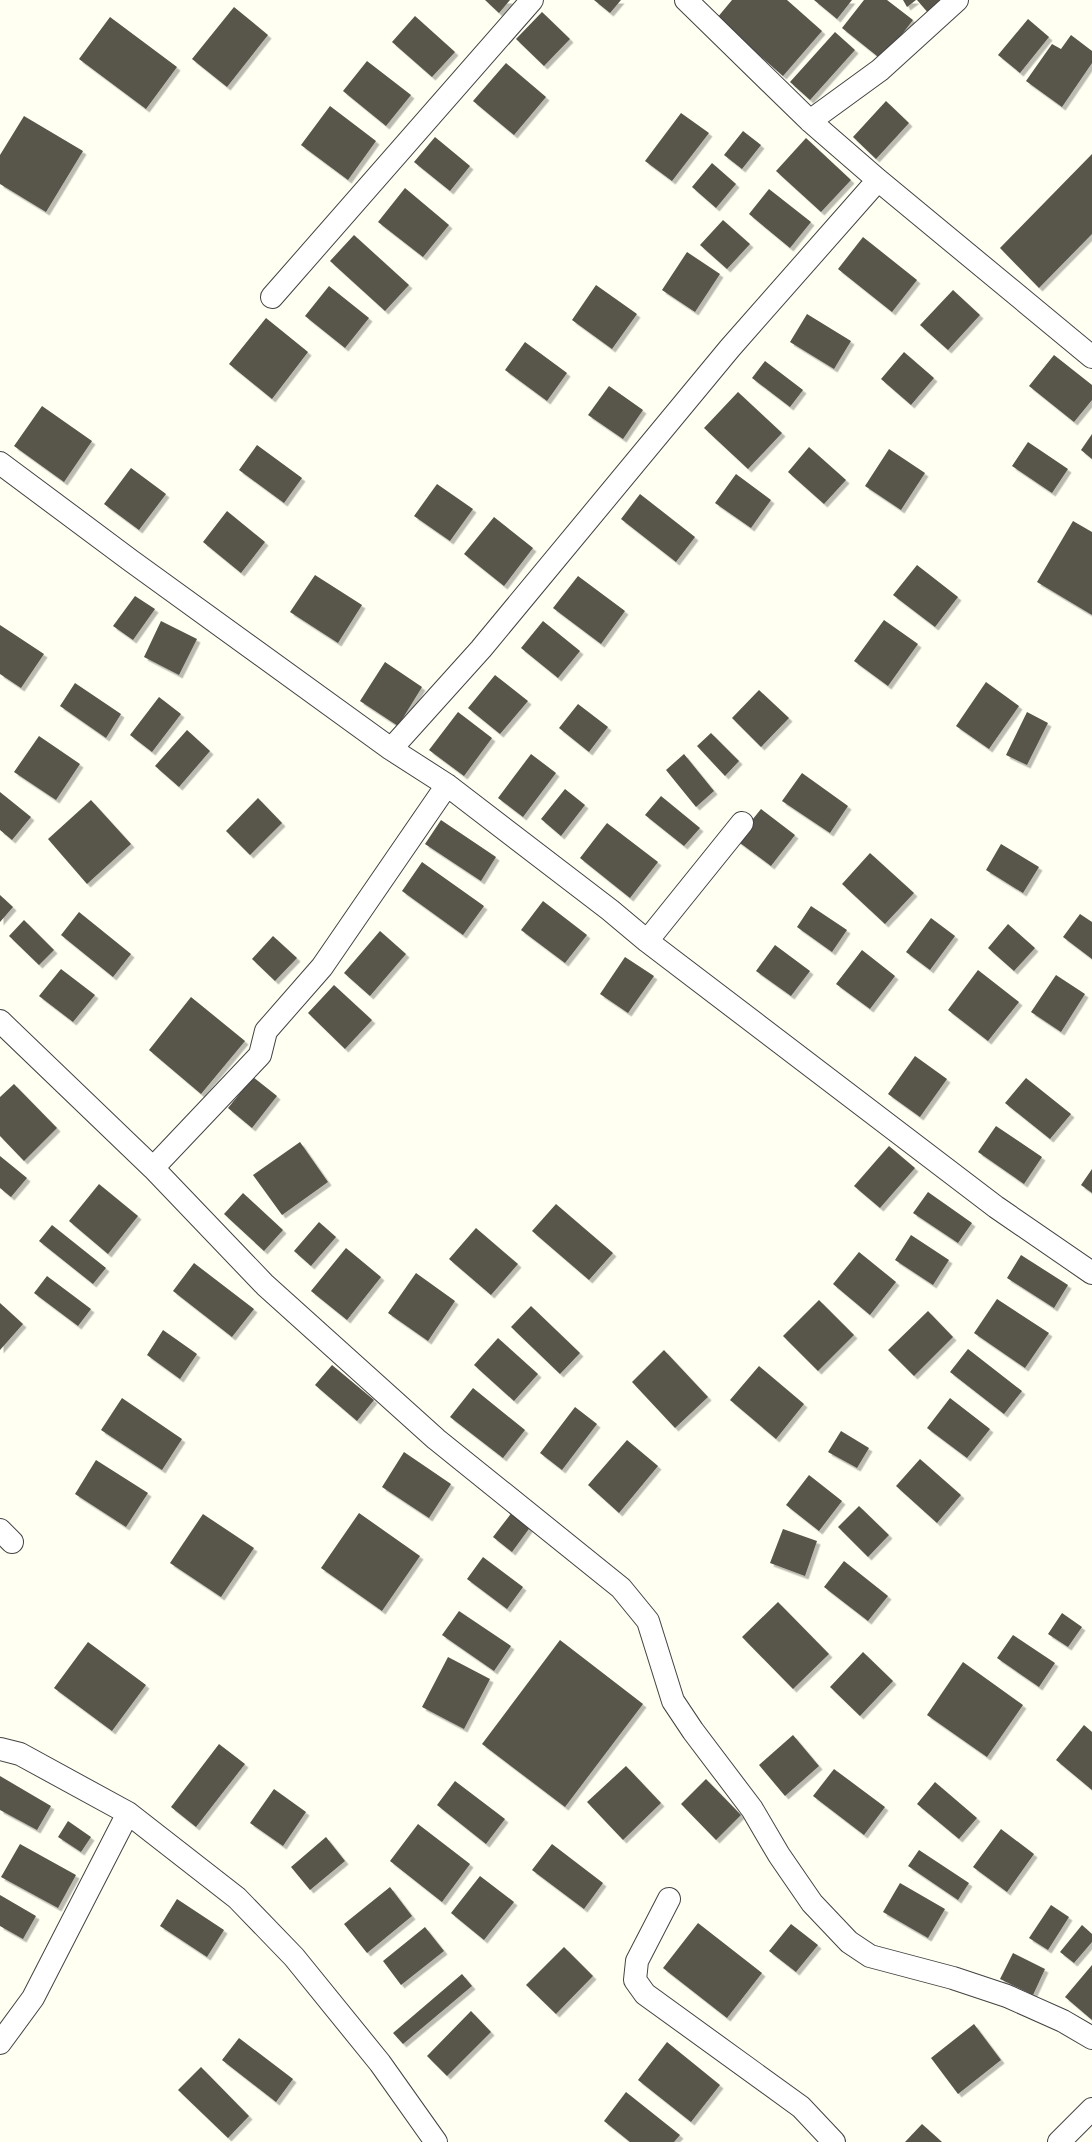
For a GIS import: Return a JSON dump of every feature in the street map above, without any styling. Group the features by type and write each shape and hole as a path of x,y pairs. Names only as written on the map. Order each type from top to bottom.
{"street":[{"path":"272,297 532,0"},
{"path":"686,0 810,121 878,180 1092,357"},
{"path":"810,121 880,70 957,0"},
{"path":"391,749 481,649 730,348 878,180"},
{"path":"0,463 130,560 391,749 447,785 610,910 647,941 996,1207 1092,1273"},
{"path":"153,1168 260,1055 266,1031 322,967 447,785"},
{"path":"647,941 742,823"},
{"path":"0,1021 153,1168 265,1285 436,1439 621,1588 648,1621 673,1701 693,1731 752,1809 779,1855 812,1903 849,1942 870,1956 953,1978 1007,1996 1063,2021 1092,2038"},
{"path":"0,1749 20,1754 128,1813 237,1898 294,1957 380,2062 436,2142"},
{"path":"0,2043 33,1998 128,1813"},
{"path":"669,1899 637,1962 635,1980 645,1994 801,2107 834,2142"},
{"path":"1059,2142 1092,2109"}],"building":[{"path":"485,0 510,0 499,13"},
{"path":"594,0 621,0 610,13"},
{"path":"732,0 787,0 822,31 783,76 717,18"},
{"path":"814,0 852,0 837,19"},
{"path":"864,0 887,0 913,20 882,60 842,28"},
{"path":"903,0 916,0 907,7"},
{"path":"917,0 948,0 930,15"},
{"path":"234,7 268,35 227,87 192,59"},
{"path":"542,12 570,39 544,66 516,39"},
{"path":"415,16 455,52 432,77 392,42"},
{"path":"110,17 177,67 146,109 79,59"},
{"path":"1028,19 1049,37 1020,73 998,55"},
{"path":"835,32 855,50 810,100 790,82"},
{"path":"1071,35 1092,51 1092,63 1062,107 1026,81 1052,44 1061,49"},
{"path":"367,61 411,95 386,126 343,91"},
{"path":"506,63 546,97 514,135 473,101"},
{"path":"886,101 909,123 876,159 853,137"},
{"path":"330,106 376,141 348,180 301,145"},
{"path":"681,113 709,133 672,181 645,161"},
{"path":"24,116 83,151 46,212 0,184 0,155"},
{"path":"743,131 761,145 742,169 724,155"},
{"path":"435,137 470,166 450,191 414,162"},
{"path":"806,138 851,180 821,212 776,171"},
{"path":"1092,154 1092,234 1039,288 1000,248"},
{"path":"712,163 736,184 716,208 692,187"},
{"path":"405,188 449,225 423,257 378,222"},
{"path":"769,189 811,222 790,248 749,214"},
{"path":"723,220 750,244 727,269 700,245"},
{"path":"354,235 409,285 385,311 330,261"},
{"path":"863,237 917,280 892,312 838,269"},
{"path":"687,252 720,274 695,312 662,290"},
{"path":"596,285 637,314 612,349 572,320"},
{"path":"329,286 369,318 345,348 305,316"},
{"path":"953,290 980,315 948,350 920,325"},
{"path":"807,314 851,341 834,369 790,342"},
{"path":"266,318 308,352 272,399 229,364"},
{"path":"525,342 567,373 547,401 505,370"},
{"path":"904,352 934,378 911,405 881,379"},
{"path":"1054,355 1092,385 1092,400 1074,422 1029,386"},
{"path":"765,361 803,390 790,407 752,378"},
{"path":"609,386 643,410 623,439 588,415"},
{"path":"738,392 782,433 748,469 704,428"},
{"path":"42,406 92,441 64,482 14,446"},
{"path":"1092,434 1092,459 1081,450"},
{"path":"1028,442 1068,469 1052,493 1012,466"},
{"path":"257,445 302,478 284,503 239,470"},
{"path":"809,447 846,480 824,504 788,472"},
{"path":"889,449 925,473 901,510 865,486"},
{"path":"131,468 166,494 139,530 104,504"},
{"path":"736,474 771,500 751,528 715,503"},
{"path":"437,484 473,509 450,541 414,516"},
{"path":"640,494 695,537 676,562 621,519"},
{"path":"227,511 265,542 241,573 203,542"},
{"path":"494,517 533,548 504,586 464,554"},
{"path":"1073,521 1092,532 1092,615 1037,582"},
{"path":"917,565 958,597 935,627 893,595"},
{"path":"315,575 362,605 338,643 290,612"},
{"path":"578,576 625,611 601,644 553,608"},
{"path":"135,596 155,609 133,640 113,626"},
{"path":"884,620 918,644 888,686 854,661"},
{"path":"161,621 197,639 179,675 144,657"},
{"path":"543,621 580,651 558,678 521,648"},
{"path":"0,625 44,654 21,688 0,674"},
{"path":"385,662 422,687 398,726 360,701"},
{"path":"495,675 528,701 500,734 468,708"},
{"path":"986,682 1019,706 989,749 956,726"},
{"path":"75,683 121,714 106,738 60,706"},
{"path":"759,690 789,718 761,747 732,718"},
{"path":"159,697 181,714 152,752 130,735"},
{"path":"578,704 608,727 589,752 559,728"},
{"path":"458,712 492,738 464,776 429,750"},
{"path":"1027,712 1048,723 1027,765 1006,755"},
{"path":"187,730 210,751 179,787 155,766"},
{"path":"711,733 739,761 725,776 697,746"},
{"path":"39,736 80,764 56,800 14,772"},
{"path":"531,754 556,773 523,817 498,798"},
{"path":"684,754 714,791 696,807 666,770"},
{"path":"802,773 848,806 830,833 782,801"},
{"path":"565,789 585,805 561,836 541,819"},
{"path":"0,792 31,817 12,840 0,830"},
{"path":"661,796 700,828 684,846 645,815"},
{"path":"258,798 282,823 250,855 226,831"},
{"path":"91,800 131,844 87,884 48,839"},
{"path":"761,809 795,835 771,866 736,840"},
{"path":"441,820 496,857 481,881 425,844"},
{"path":"607,823 658,862 630,898 580,858"},
{"path":"1001,844 1039,867 1023,893 986,870"},
{"path":"870,853 914,893 885,924 842,884"},
{"path":"422,862 484,906 463,935 402,891"},
{"path":"0,895 13,907 0,922"},
{"path":"543,901 587,935 565,963 521,930"},
{"path":"811,906 847,930 832,952 797,927"},
{"path":"79,912 131,954 113,977 61,935"},
{"path":"1080,914 1092,922 1092,959 1063,937"},
{"path":"931,918 955,936 930,970 906,952"},
{"path":"24,920 54,950 39,965 9,936"},
{"path":"1008,924 1035,948 1014,971 988,948"},
{"path":"380,931 406,954 370,996 344,973"},
{"path":"273,936 297,958 275,981 252,959"},
{"path":"775,945 810,971 791,996 756,971"},
{"path":"862,950 895,976 870,1009 836,984"},
{"path":"625,957 654,976 628,1013 600,994"},
{"path":"61,969 95,995 73,1022 39,996"},
{"path":"978,970 1019,1002 988,1041 948,1010"},
{"path":"1056,975 1085,994 1061,1032 1031,1012"},
{"path":"334,985 372,1020 345,1049 308,1013"},
{"path":"191,997 245,1041 201,1094 149,1050"},
{"path":"915,1056 947,1079 920,1117 888,1094"},
{"path":"253,1077 277,1096 252,1128 228,1108"},
{"path":"1026,1078 1071,1114 1050,1139 1005,1103"},
{"path":"14,1084 57,1128 24,1161 0,1136 0,1097"},
{"path":"996,1126 1042,1157 1024,1184 978,1152"},
{"path":"300,1142 328,1182 282,1215 253,1175"},
{"path":"889,1146 915,1168 880,1208 854,1186"},
{"path":"0,1156 27,1178 11,1197 0,1188"},
{"path":"1092,1169 1092,1193 1081,1185"},
{"path":"99,1184 138,1216 108,1254 69,1221"},
{"path":"928,1192 972,1223 958,1243 913,1213"},
{"path":"243,1193 283,1230 264,1251 224,1214"},
{"path":"556,1204 613,1253 589,1280 532,1231"},
{"path":"319,1222 336,1237 311,1266 294,1251"},
{"path":"52,1225 106,1268 93,1284 39,1241"},
{"path":"476,1228 518,1264 491,1295 449,1259"},
{"path":"911,1235 949,1260 933,1285 895,1260"},
{"path":"346,1248 381,1277 347,1320 311,1291"},
{"path":"859,1252 896,1282 870,1315 833,1284"},
{"path":"1021,1255 1068,1285 1054,1308 1007,1278"},
{"path":"194,1263 254,1309 232,1337 173,1291"},
{"path":"416,1273 455,1301 428,1341 388,1313"},
{"path":"47,1276 91,1309 78,1326 34,1293"},
{"path":"997,1299 1049,1333 1025,1368 974,1333"},
{"path":"819,1300 854,1335 818,1371 783,1336"},
{"path":"0,1303 23,1324 0,1350"},
{"path":"531,1306 580,1353 560,1374 511,1327"},
{"path":"928,1311 953,1337 914,1376 888,1350"},
{"path":"163,1330 197,1354 180,1379 147,1355"},
{"path":"498,1338 538,1374 514,1401 474,1365"},
{"path":"968,1349 1022,1391 1004,1414 950,1372"},
{"path":"664,1350 708,1397 675,1428 632,1382"},
{"path":"332,1365 374,1400 357,1421 315,1385"},
{"path":"759,1366 804,1404 776,1439 730,1400"},
{"path":"473,1388 525,1430 503,1458 450,1417"},
{"path":"122,1398 182,1439 162,1470 101,1430"},
{"path":"950,1398 990,1429 967,1458 927,1428"},
{"path":"575,1407 597,1424 562,1470 540,1453"},
{"path":"841,1431 869,1448 857,1468 828,1452"},
{"path":"627,1440 658,1466 619,1513 588,1485"},
{"path":"404,1452 451,1484 429,1518 382,1487"},
{"path":"920,1459 961,1495 937,1523 896,1486"},
{"path":"96,1460 148,1493 126,1527 75,1494"},
{"path":"809,1475 842,1501 819,1531 786,1505"},
{"path":"859,1506 889,1535 868,1557 838,1527"},
{"path":"513,1511 531,1526 512,1552 493,1537"},
{"path":"359,1513 420,1556 382,1611 321,1568"},
{"path":"203,1514 254,1548 221,1597 170,1563"},
{"path":"783,1529 817,1541 805,1576 770,1563"},
{"path":"483,1557 523,1587 507,1609 467,1579"},
{"path":"844,1561 888,1596 868,1621 824,1587"},
{"path":"778,1602 829,1654 793,1689 742,1637"},
{"path":"459,1611 511,1646 494,1671 442,1635"},
{"path":"1062,1613 1082,1627 1068,1647 1048,1634"},
{"path":"1013,1635 1055,1663 1039,1687 997,1658"},
{"path":"560,1640 643,1704 565,1807 482,1744"},
{"path":"88,1642 146,1685 112,1731 54,1688"},
{"path":"863,1652 893,1681 860,1716 830,1687"},
{"path":"448,1657 490,1679 464,1729 422,1707"},
{"path":"963,1662 1023,1705 987,1757 927,1715"},
{"path":"1084,1725 1092,1732 1092,1790 1056,1760"},
{"path":"793,1735 819,1766 785,1796 759,1765"},
{"path":"219,1744 245,1764 196,1827 171,1807"},
{"path":"626,1766 661,1803 623,1840 587,1802"},
{"path":"834,1769 885,1807 864,1835 813,1796"},
{"path":"0,1776 51,1806 37,1830 0,1810"},
{"path":"706,1779 741,1815 716,1840 681,1804"},
{"path":"455,1781 505,1819 486,1844 437,1805"},
{"path":"935,1782 977,1818 959,1839 917,1804"},
{"path":"274,1789 306,1812 283,1846 250,1823"},
{"path":"68,1821 91,1837 81,1852 58,1837"},
{"path":"418,1824 470,1864 442,1902 390,1861"},
{"path":"1001,1829 1034,1854 1007,1892 973,1867"},
{"path":"326,1837 345,1861 310,1890 291,1867"},
{"path":"20,1844 76,1875 58,1908 1,1877"},
{"path":"552,1844 603,1883 584,1909 532,1870"},
{"path":"919,1850 969,1883 958,1900 908,1866"},
{"path":"480,1876 514,1902 484,1940 451,1913"},
{"path":"900,1883 945,1909 928,1938 883,1912"},
{"path":"390,1887 412,1916 367,1953 344,1924"},
{"path":"0,1895 36,1916 23,1939 0,1926"},
{"path":"177,1899 224,1930 207,1957 160,1926"},
{"path":"1051,1905 1069,1917 1048,1950 1029,1938"},
{"path":"698,1923 762,1973 727,2018 663,1968"},
{"path":"791,1924 818,1945 796,1972 769,1951"},
{"path":"1082,1925 1092,1934 1092,1942 1074,1963 1060,1952"},
{"path":"425,1927 444,1951 401,1985 383,1961"},
{"path":"564,1947 593,1976 556,2014 526,1985"},
{"path":"1013,1953 1045,1969 1033,1995 1000,1979"},
{"path":"1092,1965 1092,2020 1065,1997"},
{"path":"462,1974 472,1986 403,2044 393,2033"},
{"path":"471,2011 491,2032 447,2076 427,2056"},
{"path":"974,2024 1001,2060 958,2094 931,2058"},
{"path":"239,2038 293,2079 276,2102 222,2060"},
{"path":"667,2042 720,2085 691,2122 638,2080"},
{"path":"201,2067 249,2116 228,2138 178,2090"},
{"path":"626,2092 680,2135 674,2142 630,2142 604,2121"},
{"path":"922,2124 942,2142 905,2142"}]}
